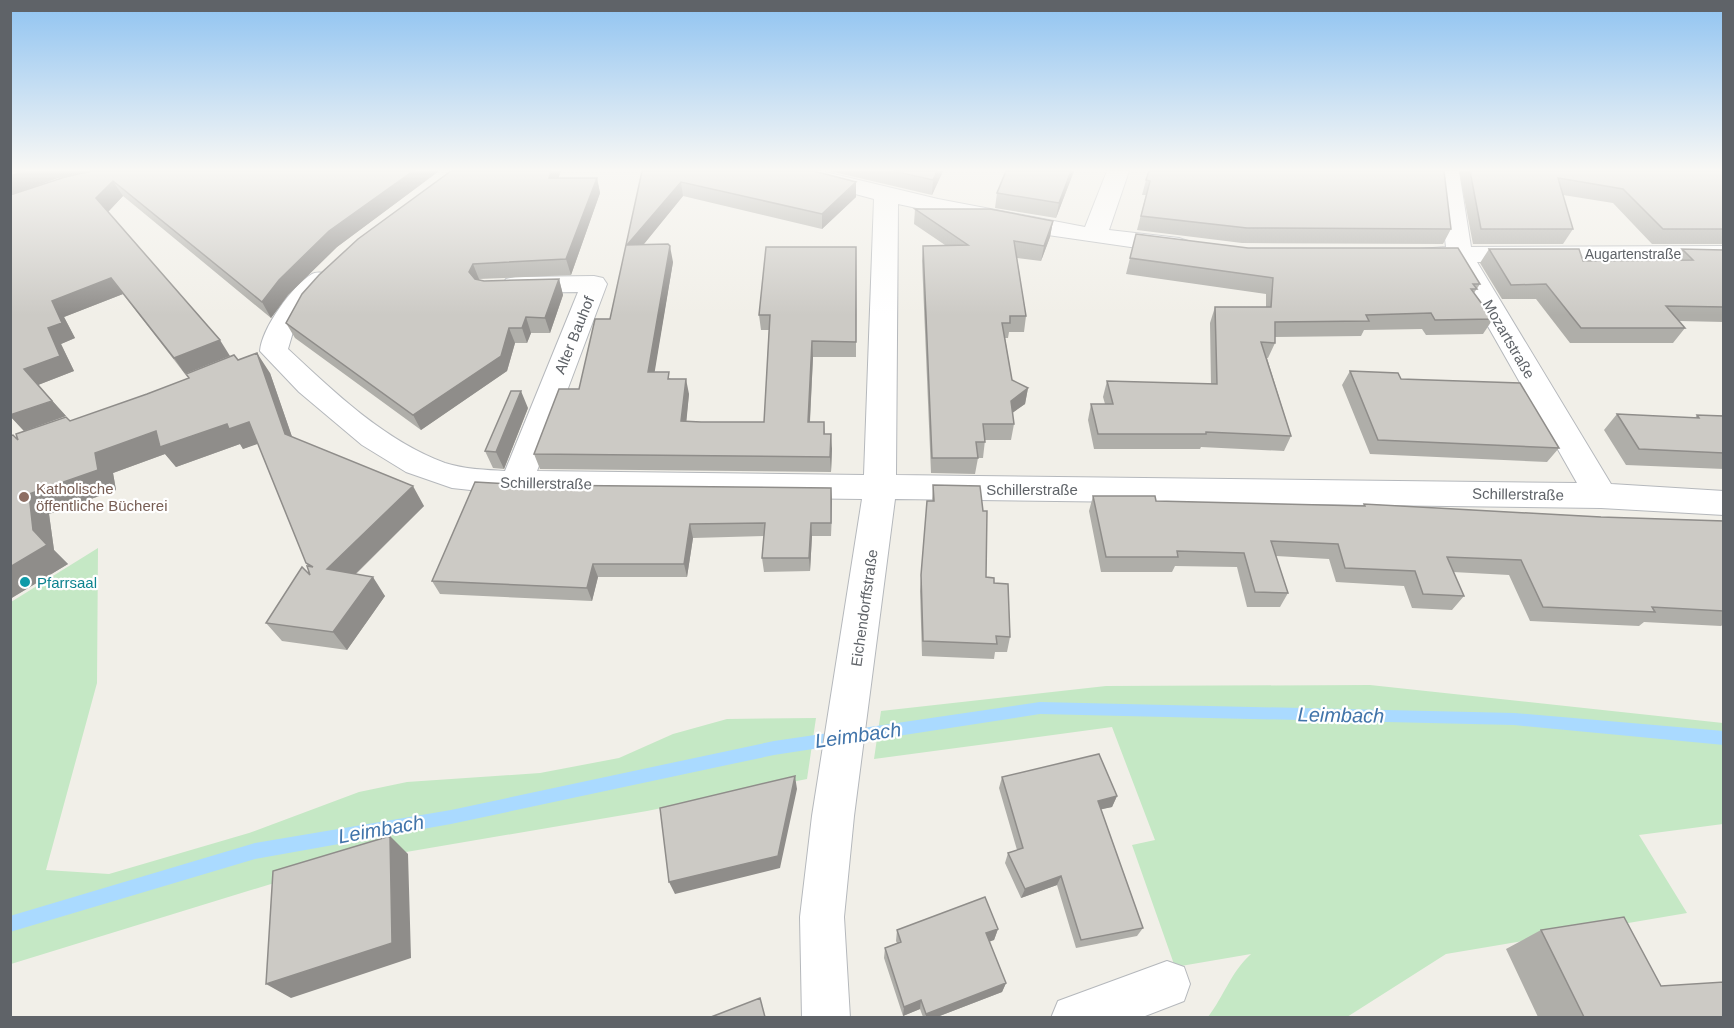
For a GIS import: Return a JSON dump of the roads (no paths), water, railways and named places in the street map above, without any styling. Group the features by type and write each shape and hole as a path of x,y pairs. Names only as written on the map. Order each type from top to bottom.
{"street":[{"name":"Eichendorffstraße","path":"826,1017 822,917 833,816 855,677 880,488 886,219"},
{"path":"1012,219 1095,234 1201,249"},
{"path":"1095,234 1100,219"},
{"name":"Mozartstraße","path":"1455,219 1460,255 1600,496"},
{"name":"Augartenstraße","path":"1395,255 1724,254"},
{"name":"Schillerstraße","path":"339,262 279,328 263,356 411,462 469,480 516,483 880,488 1304,490 1600,496 1724,503"},
{"name":"Alter Bauhof","path":"490,286 594,284 516,483"},
{"path":"1075,1017 1167,984"}],"waterway":[{"name":"Leimbach","path":"10,924 255,851 451,817 774,748 1040,708 1514,719 1724,738"}],"place":[{"name":"Katholische öffentliche Bücherei","path":"24,497"},
{"name":"Pfarrsaal","path":"25,582"}]}
